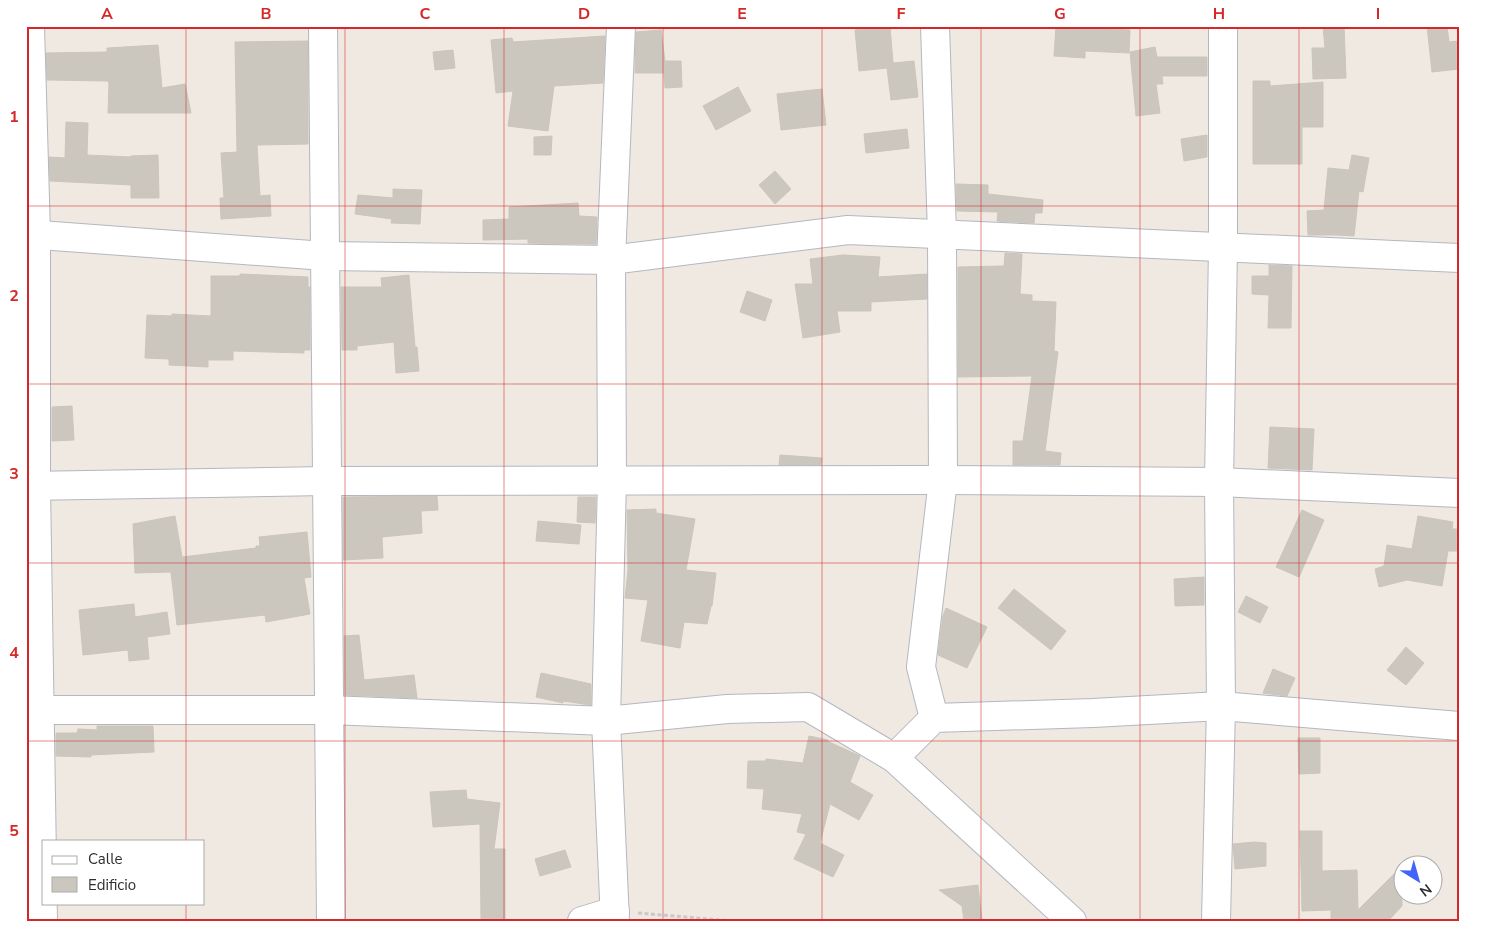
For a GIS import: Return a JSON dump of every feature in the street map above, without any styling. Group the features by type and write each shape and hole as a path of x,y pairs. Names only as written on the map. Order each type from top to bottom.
{"street":[{"path":"30,26 33,709 42,900"},
{"path":"323,26 331,921"},
{"path":"582,921 615,916 606,721 612,481 611,260 621,26"},
{"path":"934,718 920,667 943,480 942,233 935,26"},
{"path":"1216,921 1221,706 1219,482 1223,248 1223,26"},
{"path":"31,234 325,256 611,260 848,230 1459,258"},
{"path":"31,486 327,481 943,480 1219,482 1459,493"},
{"path":"894,758 934,718 1093,713 1221,706 1459,726"},
{"path":"33,709 329,710 606,721 727,709 808,708 894,758 1072,921"},
{"path":"42,904 43,921"}],"path":[{"path":"615,916 734,921"}],"building":[{"path":"890,26 893,63 914,61 918,97 891,100 887,68 859,71 855,30"},
{"path":"1056,26 1130,30 1129,53 1085,51 1085,58 1054,56"},
{"path":"1323,26 1344,26 1346,78 1313,79 1312,48 1325,48"},
{"path":"1427,26 1447,26 1449,42 1459,41 1459,69 1432,72"},
{"path":"661,30 665,61 681,61 682,87 665,88 664,73 635,73 636,32"},
{"path":"605,36 603,83 554,86 548,131 508,126 513,91 496,93 491,40 512,38 513,42"},
{"path":"308,41 308,144 257,145 260,196 270,195 271,216 221,219 220,198 224,198 221,153 237,152 235,42"},
{"path":"158,45 162,88 185,84 191,113 108,113 109,83 107,81 47,80 46,53 107,52 107,48"},
{"path":"1155,47 1157,57 1207,57 1207,76 1162,76 1163,84 1156,84 1160,113 1136,116 1130,52"},
{"path":"453,50 455,68 435,70 433,52"},
{"path":"1253,81 1270,81 1270,86 1323,82 1323,127 1302,127 1302,164 1253,164"},
{"path":"738,87 751,111 716,130 703,106"},
{"path":"822,89 826,125 781,130 777,94"},
{"path":"66,122 88,123 87,155 131,157 158,155 159,198 131,198 131,185 50,181 49,157 65,158"},
{"path":"907,129 909,148 866,153 864,134"},
{"path":"1207,135 1207,157 1184,161 1181,139"},
{"path":"552,136 551,155 534,155 534,137"},
{"path":"1352,155 1369,158 1363,192 1359,191 1354,236 1308,235 1307,211 1324,210 1328,168 1349,170"},
{"path":"775,171 791,189 775,204 759,185"},
{"path":"956,184 988,185 988,194 1043,200 1042,213 1035,213 1034,223 997,221 998,212 957,211"},
{"path":"393,189 422,190 420,224 391,223 392,219 355,214 358,195 393,198"},
{"path":"578,203 579,216 597,217 596,244 528,243 528,239 483,240 483,220 509,219 509,207"},
{"path":"1005,253 1022,254 1020,294 1032,295 1032,301 1056,302 1054,351 1058,352 1045,451 1061,453 1060,465 1013,465 1013,441 1023,441 1032,376 958,377 958,267 1004,266"},
{"path":"843,255 880,257 878,277 927,274 927,299 871,302 871,311 837,311 840,332 803,338 795,284 813,284 810,259"},
{"path":"1269,265 1292,266 1291,328 1268,328 1269,295 1252,294 1252,276 1269,276"},
{"path":"240,274 308,277 308,287 310,287 310,350 304,350 304,353 233,351 233,360 208,360 208,367 169,365 169,359 145,358 147,315 211,316 211,276 240,276"},
{"path":"409,275 419,371 396,373 394,342 357,346 357,350 342,350 341,287 382,287 381,278"},
{"path":"747,291 772,300 765,321 740,312"},
{"path":"72,406 74,440 52,441 52,407"},
{"path":"1270,427 1314,429 1312,470 1268,468"},
{"path":"780,455 822,458 821,465 779,465"},
{"path":"437,496 438,510 421,511 422,533 382,537 383,558 343,560 343,497"},
{"path":"578,497 596,497 595,523 577,522"},
{"path":"656,509 656,513 695,519 686,570 716,573 712,606 707,624 684,622 680,648 641,641 648,600 625,598 628,570 627,510"},
{"path":"1302,510 1324,520 1299,577 1276,567"},
{"path":"175,516 182,557 256,548 256,546 260,546 259,537 307,532 311,577 304,578 310,614 266,622 265,615 177,625 171,572 135,573 133,524"},
{"path":"1418,516 1453,522 1452,529 1459,529 1459,551 1448,551 1442,586 1407,580 1379,587 1375,569 1384,566 1387,545 1412,549"},
{"path":"538,521 581,525 579,544 536,541"},
{"path":"1204,577 1204,605 1175,606 1174,579"},
{"path":"1014,589 1066,631 1051,650 998,608"},
{"path":"1246,596 1268,607 1260,623 1238,612"},
{"path":"134,604 135,617 167,612 170,634 147,637 149,659 129,661 128,650 83,655 79,610"},
{"path":"946,608 987,627 967,668 938,655 943,616"},
{"path":"359,635 364,680 414,675 417,698 345,695 344,636"},
{"path":"1406,647 1424,663 1406,685 1387,670"},
{"path":"1273,669 1295,678 1287,696 1263,693"},
{"path":"541,673 591,684 591,705 563,701 563,703 536,697"},
{"path":"97,726 153,726 154,752 91,755 91,757 56,756 56,733 77,733 78,729 97,730"},
{"path":"809,736 828,740 860,756 850,782 873,795 859,820 830,804 820,843 844,855 833,877 794,859 806,834 797,832 802,814 762,809 764,789 747,788 748,761 766,761 766,759 803,763"},
{"path":"1298,738 1320,738 1320,773 1299,774"},
{"path":"466,790 467,799 500,803 494,849 505,849 505,921 481,921 480,824 433,827 430,792"},
{"path":"1300,831 1322,831 1322,871 1357,870 1358,910 1392,876 1392,904 1402,904 1388,921 1331,921 1331,910 1302,911"},
{"path":"1266,843 1266,866 1235,869 1233,844"},
{"path":"565,850 571,867 540,876 535,859"},
{"path":"978,885 982,921 964,921 962,906 939,890"}]}
